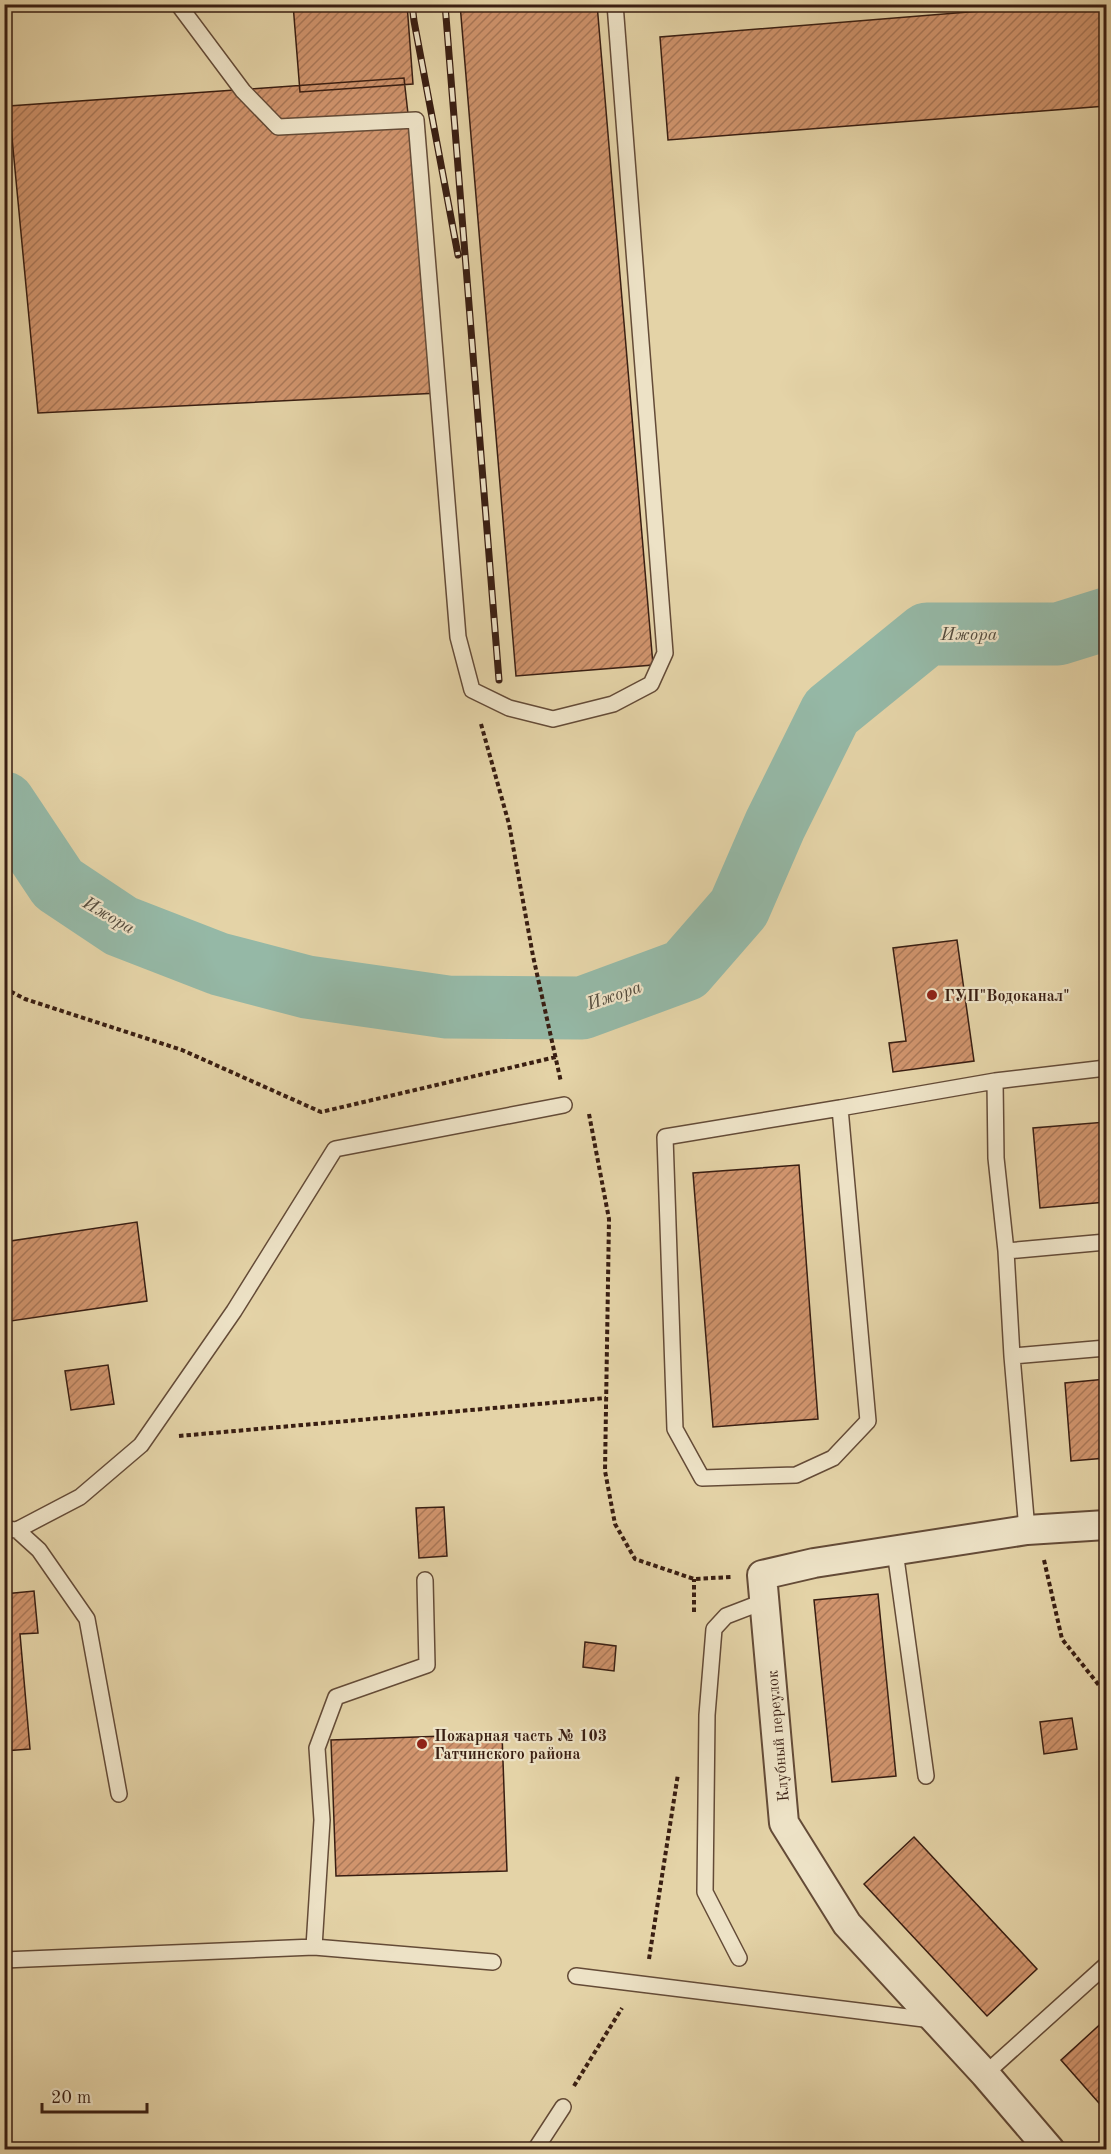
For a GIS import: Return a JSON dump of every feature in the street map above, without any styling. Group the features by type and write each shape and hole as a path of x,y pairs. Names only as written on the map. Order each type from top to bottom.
{"street":[{"name":"Клубный переулок","path":"1050,2150 985,2074 847,1924 784,1823 762,1575 814,1563 1032,1530 1107,1525"}],"lane":[{"path":"178,4 243,91 278,128 416,120 458,637 472,690 509,708 553,718 613,704 651,684 665,653 615,4"},
{"path":"840,1108 868,1421 833,1458 796,1475 702,1478 675,1429 665,1137 995,1081 1107,1068"},
{"path":"995,1081 996,1158 1012,1356 1032,1530"},
{"path":"119,1794 87,1619 39,1550 11,1529 80,1497 141,1445 234,1311 334,1149 564,1105"},
{"path":"1005,1251 1107,1242"},
{"path":"1012,1356 1107,1348"},
{"path":"895,1551 926,1776"},
{"path":"314,1947 322,1820 317,1748 336,1697 427,1665 425,1580"},
{"path":"740,1958 705,1892 708,1704 714,1629 726,1616 765,1601"},
{"path":"4,1960 314,1947 493,1962"},
{"path":"985,2074 1107,1965"},
{"path":"576,1976 935,2021"},
{"path":"535,2150 563,2107"}],"path":[{"path":"4,988 25,999 182,1050 321,1112 556,1057 533,956 509,824 472,690"},
{"path":"564,1105 587,1108 609,1219 605,1471 615,1524 635,1559 694,1579 694,1623"},
{"path":"141,1445 186,1434 606,1398"},
{"path":"1032,1530 1062,1639 1107,1694"},
{"path":"563,2107 648,1966 679,1770"}],"building":[{"path":"293,4 407,4 413,84 300,92"},
{"path":"460,4 597,4 653,665 516,676"},
{"path":"1068,4 1106,4 1106,106 668,140 660,37"},
{"path":"404,78 439,393 38,413 9,106"},
{"name":"ГУП\"Водоканал\"","path":"957,940 974,1061 893,1072 889,1043 906,1041 893,948"},
{"path":"1106,1122 1106,1202 1040,1208 1033,1128"},
{"path":"799,1165 818,1419 713,1427 693,1173"},
{"path":"137,1222 147,1301 4,1322 4,1242"},
{"path":"108,1365 114,1404 71,1410 65,1371"},
{"path":"1106,1379 1106,1458 1071,1461 1065,1383"},
{"path":"444,1507 447,1556 419,1558 416,1508"},
{"path":"34,1591 38,1633 20,1634 30,1749 4,1751 4,1594"},
{"path":"878,1594 896,1776 832,1782 814,1600"},
{"path":"585,1642 616,1646 614,1671 583,1667"},
{"path":"1072,1718 1077,1749 1044,1754 1040,1722"},
{"path":"502,1734 507,1871 336,1876 331,1740"},
{"path":"914,1837 1037,1969 987,2016 864,1884"},
{"path":"1106,2019 1106,2111 1061,2060"}],"waterway":[{"name":"Ижора","path":"4,803 58,884 121,926 219,964 307,987 447,1007 582,1008 685,970 739,908 775,825 831,712 927,634 1058,634 1106,619"}],"railway":[{"path":"412,4 458,255"},
{"path":"445,4 499,680"}],"place":[{"name":"ГУП\"Водоканал\"","path":"932,995"},
{"name":"Пожарная часть № 103 Гатчинского района","path":"422,1744"}]}
